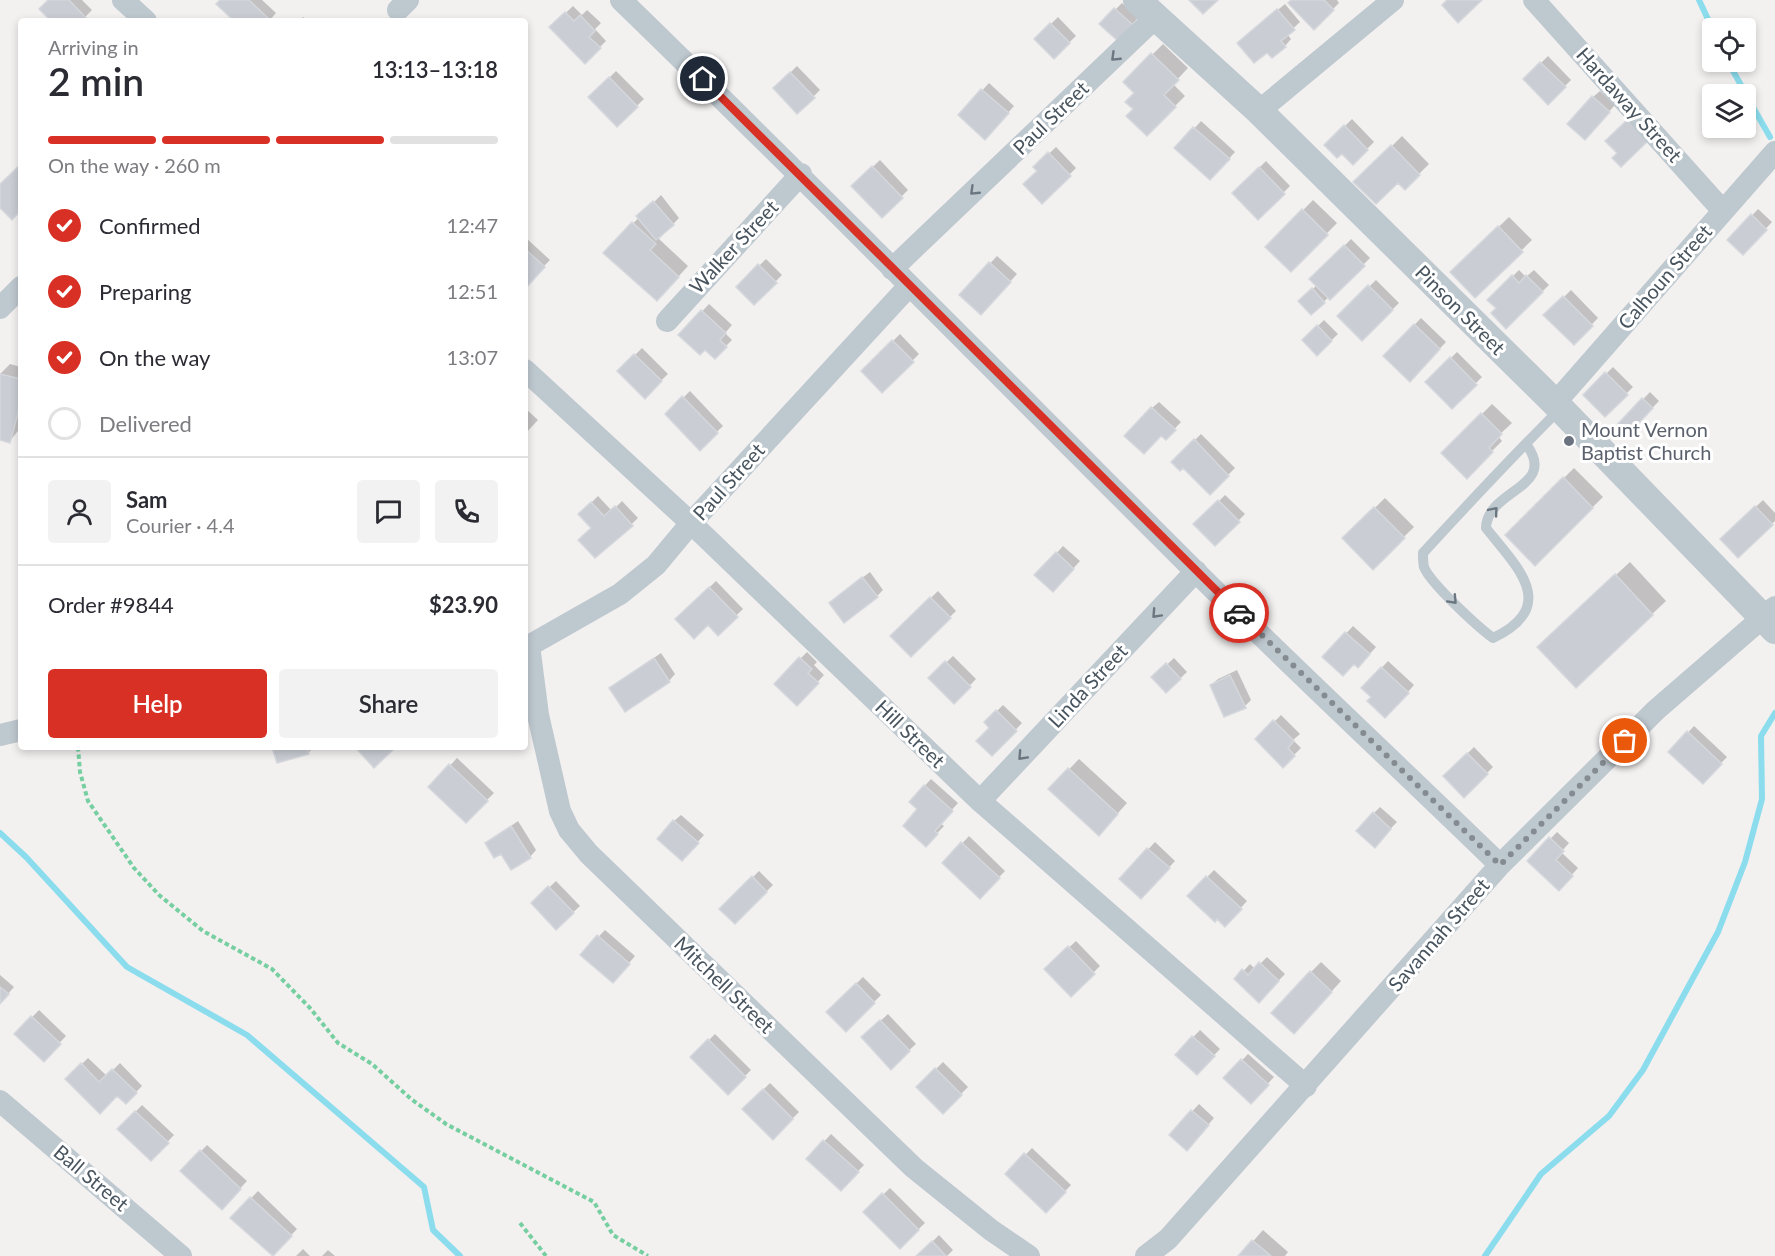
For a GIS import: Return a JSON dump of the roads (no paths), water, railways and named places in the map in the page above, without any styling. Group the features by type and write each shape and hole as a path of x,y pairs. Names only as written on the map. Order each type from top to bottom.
{"street":[{"path":"123,0 143,18"},
{"path":"621,0 801,174 892,269 1196,572 1500,865"},
{"path":"1259,111 1393,0"},
{"name":"Hardaway Street","path":"1534,0 1723,211"},
{"name":"Pinson Street","path":"1147,8 1259,111 1771,618"},
{"name":"Paul Street","path":"892,269 1147,8"},
{"name":"Calhoun Street","path":"1557,406 1775,152"},
{"name":"Walker Street","path":"667,321 801,174"},
{"name":"Paul Street","path":"528,646 620,594 656,565 691,523 909,286"},
{"path":"0,308 18,291"},
{"name":"Hill Street","path":"528,373 691,523 980,801 1306,1086"},
{"name":"Linda Street","path":"980,801 1196,572"},
{"name":"Savannah Street","path":"1146,1256 1168,1239 1500,865 1656,710 1771,618"},
{"name":"Mitchell Street","path":"528,658 538,715 560,811 569,830 589,854 914,1168 991,1230 1029,1256"},
{"path":"0,735 18,731"},
{"name":"Ball Street","path":"0,1101 181,1256"}],"lane":[{"path":"1526,444 1536,457 1537,466 1531,475 1490,513 1486,528 1520,569 1530,591 1529,605 1508,630 1492,638 1479,628 1431,576 1424,566 1423,553 1526,444 1557,406"}],"waterway":[{"path":"1699,0 1707,18"},
{"path":"1734,72 1740,84"},
{"path":"1756,112 1770,137"},
{"path":"1485,1256 1541,1174 1609,1116 1643,1070 1718,932 1745,862 1762,799 1761,736 1775,713"},
{"path":"0,833 26,857 127,967 247,1035 424,1187 433,1230 460,1256"}],"place":[{"name":"Mount Vernon Baptist Church","path":"1569,441"}]}
